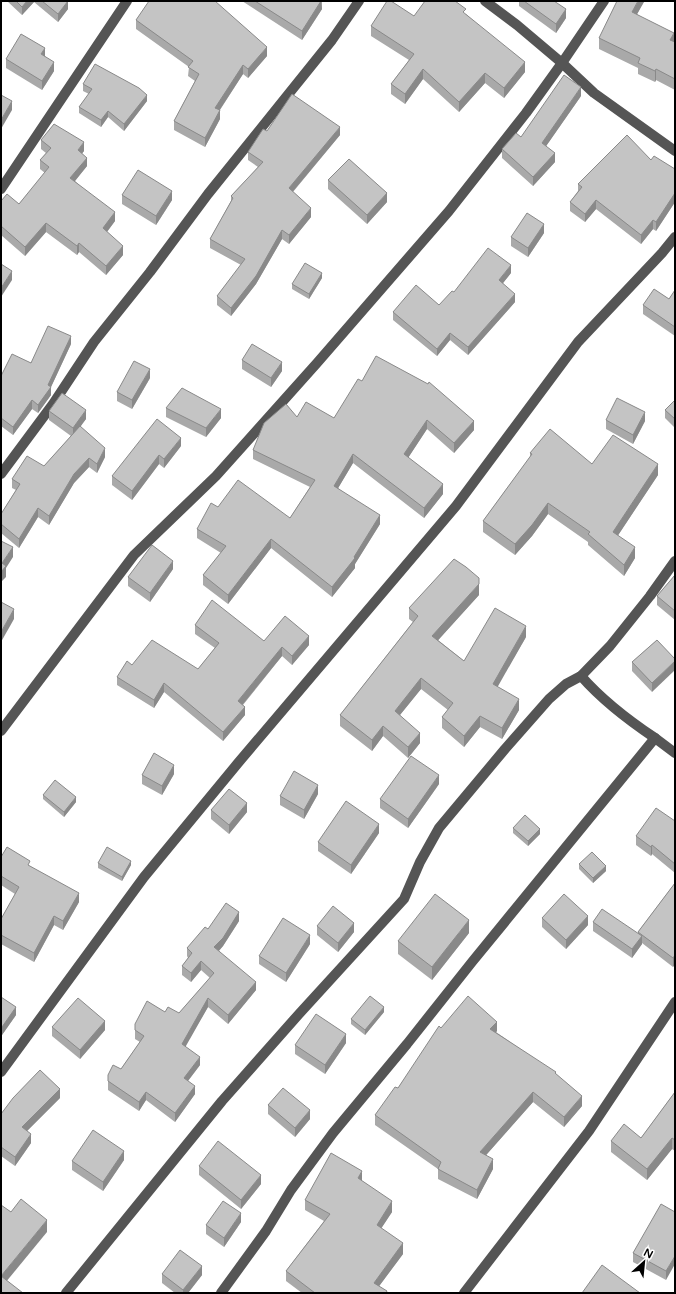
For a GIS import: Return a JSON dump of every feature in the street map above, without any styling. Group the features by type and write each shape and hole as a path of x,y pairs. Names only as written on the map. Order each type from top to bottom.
{"street":[{"path":"1,189 127,1"},
{"path":"1,474 53,404 94,342 150,272 208,194 332,40 359,1"},
{"path":"485,1 517,25 562,63 594,93 675,151"},
{"path":"1,731 134,555 216,476 317,363 449,211 526,112 562,63 604,1"},
{"path":"1,1072 144,878 238,763 456,506 578,342 662,253 675,237"},
{"path":"66,1293 222,1101 404,899 420,862 439,828 549,699 566,684 581,676 610,646 650,596 675,561"},
{"path":"581,676 593,690 611,706 675,754"},
{"path":"221,1293 266,1231 291,1190 333,1132 407,1044 655,738"},
{"path":"464,1293 588,1131 675,1002"}],"building":[{"path":"16,1 27,1 22,7"},
{"path":"42,1 68,1 58,14"},
{"path":"149,1 215,1 267,47 248,69 243,65 215,108 220,110 205,138 174,121 199,74 188,67 193,61 136,20"},
{"path":"255,1 321,1 302,31"},
{"path":"387,1 391,1 414,16 425,1 455,1 466,9 463,12 525,62 504,88 485,73 459,102 423,69 405,94 391,84 414,54 371,26"},
{"path":"524,1 554,1 566,9 556,24"},
{"path":"617,1 638,1 632,12 674,33 670,40 675,42 675,79 656,69 655,71 638,63 640,58 599,38"},
{"path":"21,34 45,48 41,54 54,62 42,81 6,59"},
{"path":"95,64 139,88 147,95 124,124 108,111 101,120 79,107 92,89 83,84"},
{"path":"564,75 581,87 542,143 555,153 533,177 502,149 516,133 521,137"},
{"path":"292,94 340,127 289,188 311,208 289,235 282,230 256,276 231,308 217,296 245,259 210,239 233,198 231,196 263,162 248,152 263,129 267,131"},
{"path":"1,95 12,101 1,120"},
{"path":"54,124 84,142 78,150 87,158 70,178 115,212 103,228 123,246 106,266 79,243 77,246 46,223 25,247 1,226 1,201 7,194 19,204 49,167 40,160 51,148 41,140"},
{"path":"627,135 651,160 654,156 675,169 675,193 656,222 653,220 641,235 596,200 585,214 570,202 582,187 578,184"},
{"path":"349,159 387,193 367,215 328,180"},
{"path":"138,170 172,191 156,216 122,195"},
{"path":"527,213 544,224 528,248 511,237"},
{"path":"488,248 511,265 499,280 515,294 468,347 450,333 437,349 393,312 416,285 439,305 452,291 454,292"},
{"path":"305,263 322,273 309,294 292,284"},
{"path":"1,264 12,271 1,288"},
{"path":"654,289 669,299 675,290 675,327 643,305"},
{"path":"48,326 71,336 48,385 51,387 38,405 32,400 13,427 1,418 1,376 12,354 31,363"},
{"path":"252,344 282,362 271,378 242,360"},
{"path":"376,356 428,384 429,382 474,421 454,443 427,420 404,454 443,484 424,508 353,454 334,486 380,515 354,557 355,558 332,587 271,539 228,595 203,575 226,546 197,529 211,503 218,507 238,480 290,518 315,480 253,450 264,423 286,404 297,417 306,402 334,418 358,379 362,381"},
{"path":"134,361 150,369 132,400 117,392"},
{"path":"182,388 221,409 206,428 166,408"},
{"path":"62,393 86,410 73,428 49,411"},
{"path":"617,398 645,412 633,435 606,420"},
{"path":"675,400 675,419 665,410"},
{"path":"157,419 181,438 164,459 159,455 132,491 112,476"},
{"path":"80,426 105,448 97,464 89,458 74,474 49,516 38,508 19,539 1,524 1,514 20,484 12,479 27,456 44,466"},
{"path":"550,429 592,464 613,435 658,464 613,532 635,547 624,565 588,534 590,532 548,503 532,525 515,544 483,521 532,454 530,453"},
{"path":"1,541 13,547 2,563 6,566 1,572"},
{"path":"152,545 173,561 150,593 128,577"},
{"path":"454,559 479,578 479,584 432,636 464,661 495,608 526,626 493,684 519,699 502,728 480,716 464,736 442,717 453,703 421,678 395,711 420,733 408,747 383,726 372,740 340,715 418,616 409,608"},
{"path":"675,575 675,611 657,596"},
{"path":"212,600 264,641 285,616 309,636 292,656 282,647 238,701 245,707 223,732 164,683 154,700 117,677 127,661 132,665 152,640 198,669 219,643 195,625"},
{"path":"1,602 14,609 1,632"},
{"path":"657,640 675,659 675,661 652,683 632,662"},
{"path":"154,753 174,765 162,786 142,775"},
{"path":"411,756 439,775 408,819 380,799"},
{"path":"294,771 318,785 304,810 280,796"},
{"path":"55,780 76,797 64,812 43,795"},
{"path":"229,789 247,803 229,825 211,810"},
{"path":"346,801 379,824 351,865 318,842"},
{"path":"656,808 675,821 675,864 652,845 651,847 636,836"},
{"path":"525,815 540,829 528,841 513,828"},
{"path":"7,847 30,861 28,865 79,893 63,921 54,916 34,953 1,935 1,919 19,887 1,876 1,857"},
{"path":"107,847 131,861 122,877 98,863"},
{"path":"592,852 606,866 593,878 579,864"},
{"path":"675,883 675,955 673,958 638,932"},
{"path":"435,894 469,920 432,967 398,941"},
{"path":"564,894 588,916 566,940 542,918"},
{"path":"226,903 239,912 223,938 214,947 256,982 228,1015 208,998 182,1044 200,1057 184,1078 195,1086 175,1113 146,1092 139,1102 108,1081 108,1075 113,1065 121,1069 144,1036 135,1030 135,1024 147,1001 165,1012 168,1007 179,1013 214,973 201,961 191,973 182,966 192,953 187,948 205,927 208,929"},
{"path":"333,906 354,923 338,943 317,926"},
{"path":"602,909 642,936 632,949 593,922"},
{"path":"283,918 310,935 286,973 259,956"},
{"path":"370,996 384,1007 365,1030 351,1019"},
{"path":"468,996 497,1022 490,1029 556,1072 555,1073 582,1096 564,1117 533,1092 480,1152 493,1159 477,1190 438,1169 441,1162 375,1115 395,1087 398,1088 439,1026 441,1028"},
{"path":"1,997 16,1007 2,1027 1,1026"},
{"path":"78,998 105,1021 80,1050 52,1027"},
{"path":"316,1014 346,1034 325,1065 295,1045"},
{"path":"40,1070 60,1089 22,1127 31,1134 15,1157 1,1147 1,1114 13,1098"},
{"path":"283,1088 310,1110 295,1128 268,1105"},
{"path":"675,1092 675,1140 672,1138 647,1169 611,1141 624,1124 641,1138"},
{"path":"93,1130 124,1151 103,1182 72,1161"},
{"path":"218,1141 261,1175 241,1200 199,1166"},
{"path":"331,1153 362,1171 358,1178 392,1201 377,1225 403,1243 374,1283 387,1291 386,1293 315,1293 286,1271 330,1214 305,1200"},
{"path":"21,1199 47,1220 1,1276 1,1205 11,1212"},
{"path":"223,1201 241,1213 224,1238 206,1225"},
{"path":"661,1204 675,1212 675,1256 666,1271 633,1253"},
{"path":"180,1250 202,1266 183,1290 162,1274"},
{"path":"602,1265 640,1293 582,1293"},
{"path":"1,1276 23,1293 1,1293"}]}
